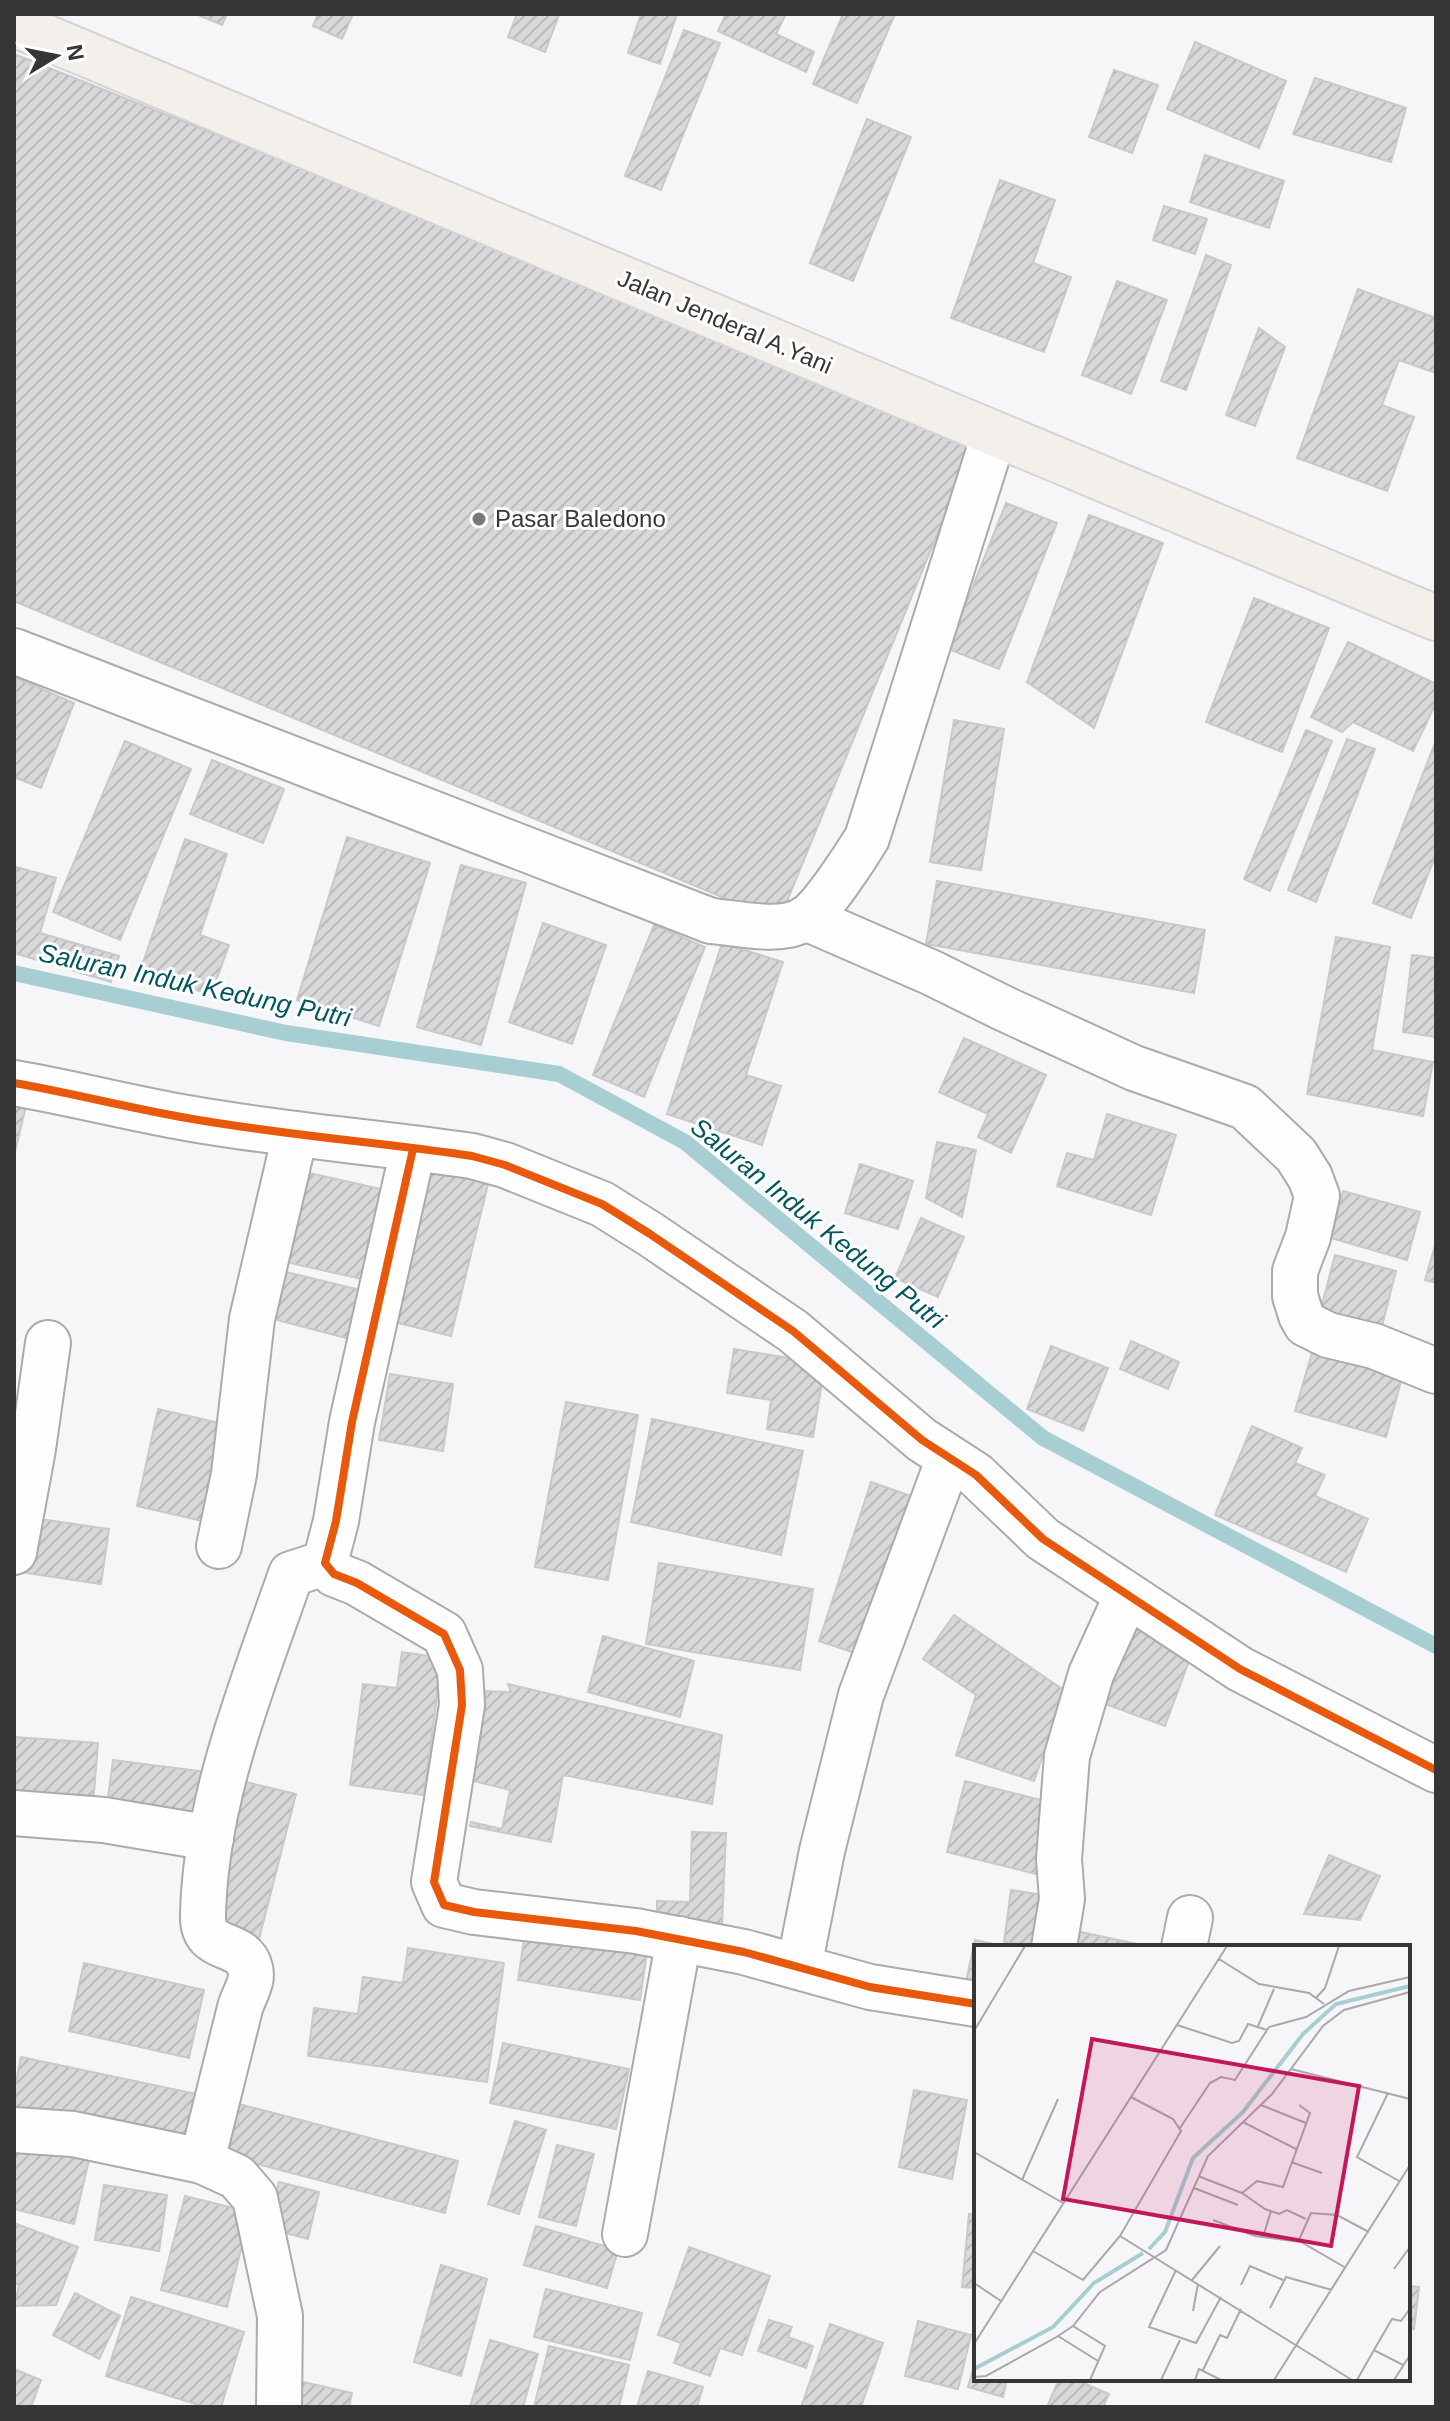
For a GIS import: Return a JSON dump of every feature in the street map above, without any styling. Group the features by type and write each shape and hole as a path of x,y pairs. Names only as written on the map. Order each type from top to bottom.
{"main road":[{"name":"Jalan Jenderal A.Yani","path":"14,24 1436,618"}],"street":[{"path":"14,651 711,921 778,926 806,918 849,867 867,838 994,435"},
{"path":"806,918 930,972 1134,1068 1245,1107 1296,1155 1310,1177 1317,1196 1308,1237 1295,1271 1295,1296 1306,1324 1328,1335 1374,1346 1436,1371"},
{"path":"14,1083 184,1118 472,1156 505,1165 602,1204 793,1331 922,1440 976,1475 1043,1539 1240,1669 1436,1770"},
{"path":"219,1546 234,1474 252,1319 295,1135"},
{"path":"325,1563 336,1521 352,1422 413,1149"},
{"path":"14,1552 48,1343"},
{"path":"799,1967 822,1851 861,1695 949,1458"},
{"path":"202,2161 242,2003 252,1978 250,1964 244,1955 210,1940 205,1932 204,1896 221,1783 291,1574 325,1563"},
{"path":"325,1563 334,1574 357,1583 444,1634 460,1670 462,1705 434,1882 444,1905 474,1912 679,1939 744,1952 870,1987 974,2004"},
{"path":"1054,1945 1062,1899 1059,1859 1067,1756 1091,1674 1127,1595"},
{"path":"14,1813 104,1820 211,1838"},
{"path":"625,2234 679,1939"},
{"path":"14,2130 73,2134 202,2161 237,2177 255,2198 280,2316 279,2407"}],"building":[{"path":"196,14 227,14 222,25"},
{"path":"318,14 353,14 342,39 313,26"},
{"path":"517,14 559,15 545,52 508,37"},
{"path":"641,14 677,14 660,64 628,53"},
{"path":"726,14 786,14 776,34 814,52 806,72 718,31"},
{"path":"843,14 895,14 857,103 813,84"},
{"path":"684,30 720,43 661,190 625,176"},
{"path":"1195,42 1286,81 1259,148 1167,109"},
{"name":"Pasar Baledono","path":"14,54 977,437 779,921 14,601"},
{"path":"1114,70 1158,85 1132,153 1089,137"},
{"path":"1315,78 1406,108 1391,162 1293,134"},
{"path":"867,119 911,137 853,281 810,263"},
{"path":"1205,155 1284,181 1269,228 1190,202"},
{"path":"1000,180 1055,200 1033,263 1071,277 1044,352 951,318"},
{"path":"1164,206 1207,219 1195,254 1153,240"},
{"path":"1206,255 1231,265 1186,390 1161,381"},
{"path":"1117,281 1167,300 1131,394 1082,375"},
{"path":"1358,289 1436,318 1436,373 1399,360 1382,405 1414,417 1387,491 1297,458"},
{"path":"1259,328 1285,347 1255,426 1226,415"},
{"path":"1006,503 1057,523 999,669 948,649"},
{"path":"1089,515 1163,543 1094,728 1027,682"},
{"path":"1254,598 1329,628 1282,752 1206,722"},
{"path":"1348,642 1436,684 1436,703 1413,751 1353,722 1342,732 1311,717"},
{"path":"16,678 74,703 41,788 14,777"},
{"path":"954,720 1004,729 981,870 930,862"},
{"path":"1306,730 1332,741 1270,891 1244,879"},
{"path":"1347,739 1375,749 1316,902 1288,890"},
{"path":"1436,740 1436,854 1411,918 1373,903"},
{"path":"125,741 191,769 120,940 53,912"},
{"path":"212,760 284,789 263,843 190,814"},
{"path":"347,837 430,863 379,1026 297,1000"},
{"path":"185,839 227,854 200,935 229,945 211,995 140,971"},
{"path":"461,865 526,883 481,1045 417,1027"},
{"path":"16,867 56,878 40,933 119,956 111,982 14,953"},
{"path":"937,881 1205,930 1194,993 926,944"},
{"path":"543,923 606,945 572,1044 509,1022"},
{"path":"654,925 705,947 644,1097 593,1075"},
{"path":"1336,937 1390,947 1372,1050 1433,1062 1423,1116 1307,1094"},
{"path":"722,943 783,962 746,1075 781,1086 762,1145 667,1114"},
{"path":"1412,955 1436,958 1436,1037 1403,1032"},
{"path":"964,1038 1046,1075 1011,1153 978,1137 988,1114 939,1092"},
{"path":"14,1103 26,1106 14,1156"},
{"path":"1107,1114 1176,1135 1151,1215 1057,1186 1067,1153 1094,1160"},
{"path":"937,1142 976,1150 962,1217 926,1198"},
{"path":"428,1164 489,1180 451,1336 390,1321"},
{"path":"860,1164 913,1181 898,1229 845,1213"},
{"path":"296,1170 394,1192 375,1282 277,1260"},
{"path":"1343,1191 1420,1212 1407,1260 1331,1238"},
{"path":"921,1218 964,1237 938,1297 895,1278"},
{"path":"1436,1242 1436,1283 1425,1280"},
{"path":"1335,1255 1396,1271 1381,1330 1320,1312"},
{"path":"278,1270 373,1293 361,1342 266,1317"},
{"path":"1131,1341 1179,1362 1168,1389 1120,1369"},
{"path":"1051,1346 1108,1368 1083,1431 1027,1409"},
{"path":"734,1349 825,1364 813,1437 767,1429 771,1400 727,1393"},
{"path":"1313,1349 1403,1374 1386,1437 1295,1411"},
{"path":"390,1374 453,1384 443,1451 379,1440"},
{"path":"566,1402 638,1415 608,1580 535,1567"},
{"path":"158,1409 228,1425 207,1522 137,1506"},
{"path":"652,1419 803,1451 781,1555 631,1522"},
{"path":"1252,1426 1302,1448 1295,1463 1325,1475 1315,1496 1368,1519 1346,1572 1215,1515"},
{"path":"871,1482 920,1499 867,1657 819,1641"},
{"path":"33,1518 109,1529 101,1584 26,1573"},
{"path":"659,1563 813,1589 800,1670 646,1644"},
{"path":"954,1615 1065,1691 1034,1781 956,1755 976,1695 923,1659"},
{"path":"1134,1623 1195,1645 1165,1726 1105,1704"},
{"path":"603,1636 694,1661 680,1717 588,1692"},
{"path":"402,1652 442,1658 424,1795 350,1785 363,1684 397,1688"},
{"path":"508,1684 722,1735 712,1804 563,1775 551,1842 470,1826 471,1822 502,1829 510,1790 466,1779 481,1691 511,1692"},
{"path":"14,1737 98,1743 93,1805 14,1798"},
{"path":"113,1760 207,1772 201,1823 106,1812"},
{"path":"965,1781 1053,1803 1036,1874 947,1852"},
{"path":"246,1782 296,1794 258,1943 209,1931"},
{"path":"692,1832 726,1833 722,1925 657,1923 657,1901 690,1902"},
{"path":"1329,1855 1380,1876 1360,1920 1304,1914"},
{"path":"1011,1890 1051,1896 1039,1945 1004,1942"},
{"path":"1071,1930 1142,1945 1068,1945"},
{"path":"525,1933 647,1952 640,2000 518,1980"},
{"path":"975,1940 999,1945 974,1945 974,1994 964,1991"},
{"path":"408,1948 504,1963 487,2082 308,2056 314,2008 358,2014 363,1977 403,1983"},
{"path":"84,1963 204,1990 189,2058 69,2031"},
{"path":"503,2043 629,2069 616,2129 490,2103"},
{"path":"21,2057 201,2095 189,2151 14,2113 14,2091"},
{"path":"914,2090 967,2100 952,2179 899,2167"},
{"path":"239,2104 458,2161 445,2213 226,2156"},
{"path":"515,2121 546,2130 519,2214 488,2204"},
{"path":"14,2142 89,2160 74,2224 14,2209"},
{"path":"557,2145 594,2154 576,2226 539,2217"},
{"path":"279,2182 319,2192 308,2239 267,2228"},
{"path":"104,2185 167,2195 159,2251 95,2240"},
{"path":"185,2196 250,2212 227,2307 161,2290"},
{"path":"969,2214 974,2215 974,2288 962,2287"},
{"path":"14,2223 78,2247 56,2305 14,2306 19,2285 14,2283"},
{"path":"536,2226 618,2250 607,2288 524,2265"},
{"path":"689,2247 770,2276 742,2355 720,2348 710,2376 674,2363 681,2343 658,2335"},
{"path":"441,2265 487,2279 461,2376 414,2362"},
{"path":"1410,2286 1419,2287 1414,2329 1410,2328"},
{"path":"546,2289 642,2313 630,2360 534,2337"},
{"path":"75,2293 120,2316 99,2359 53,2335"},
{"path":"131,2297 244,2332 221,2407 205,2407 106,2376"},
{"path":"769,2320 792,2327 788,2337 813,2346 806,2368 758,2351"},
{"path":"918,2321 971,2335 958,2389 905,2376"},
{"path":"830,2324 883,2343 861,2407 801,2407"},
{"path":"490,2340 538,2354 523,2407 470,2407"},
{"path":"549,2346 629,2365 619,2407 534,2407"},
{"path":"974,2366 974,2381 1007,2381 1003,2397 968,2387"},
{"path":"14,2369 41,2380 31,2407 14,2407"},
{"path":"648,2371 703,2387 697,2407 637,2407"},
{"path":"299,2381 352,2393 349,2407 293,2407"},
{"path":"1058,2381 1079,2381 1109,2394 1103,2407 1047,2407"}],"waterway":[{"name":"Saluran Induk Kedung Putri","path":"14,973 286,1033 559,1074 685,1142 1043,1438 1436,1646"}],"cycle path":[{"path":"14,1083 223,1124 472,1156 505,1165 602,1204 793,1331 922,1440 976,1475 1043,1539 1240,1669 1436,1770"},
{"path":"413,1149 352,1422 336,1521 325,1563 334,1574 357,1583 444,1634 460,1670 462,1705 434,1882 444,1905 474,1912 636,1931 744,1952 870,1987 974,2004"}],"place":[{"name":"Pasar Baledono","path":"479,519"}]}
